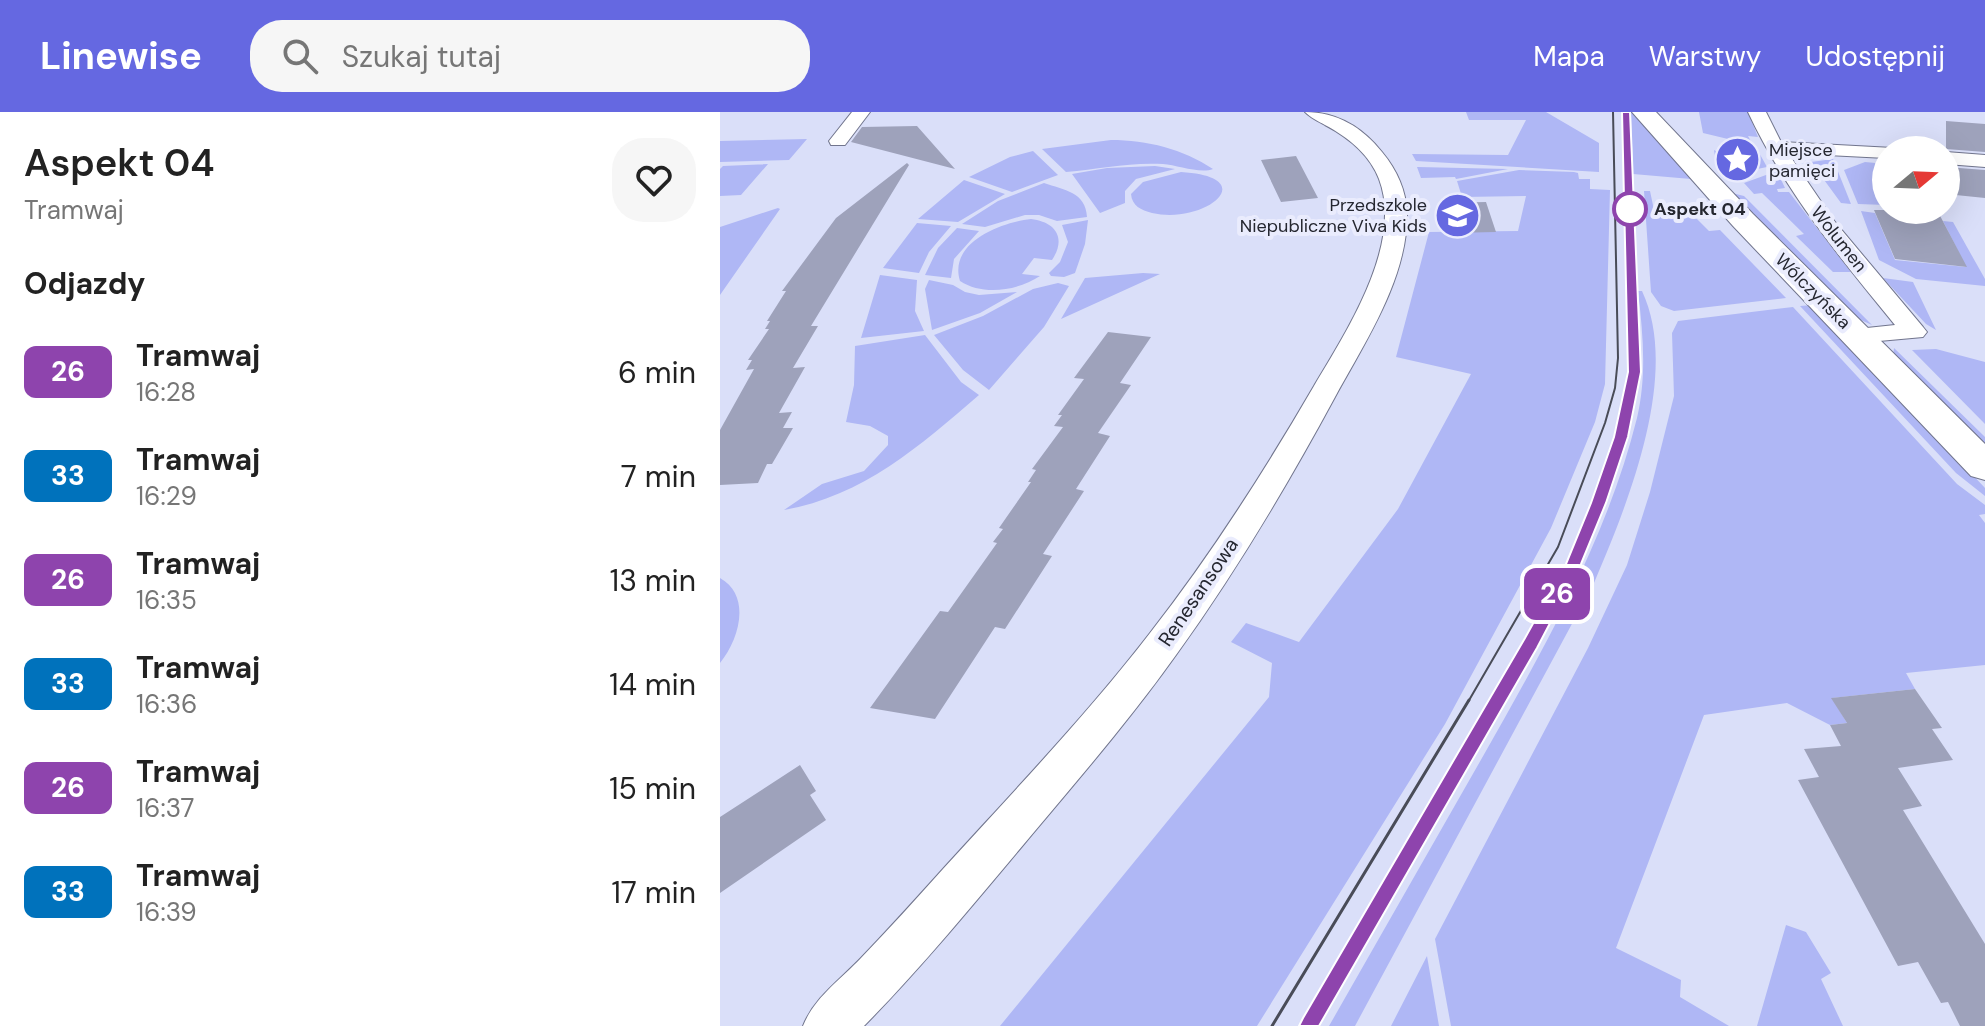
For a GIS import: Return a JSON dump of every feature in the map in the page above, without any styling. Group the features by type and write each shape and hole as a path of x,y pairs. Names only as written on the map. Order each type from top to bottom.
{"main road":[{"name":"Wólczyńska","path":"1643,112 1743,220 1985,467"}],"street":[{"path":"838,141 861,112"},
{"name":"Renesansowa","path":"828,1026 900,952 1138,677 1188,611 1304,430 1350,347 1382,276 1394,235 1396,210 1389,176 1381,162 1355,134 1314,112"},
{"path":"1757,112 1774,147 1872,151"},
{"name":"Wolumen","path":"1774,147 1832,232 1914,332 1857,335"},
{"path":"1960,159 1985,161"}],"shaded area":[{"path":"1466,112 1546,112 1599,143 1599,172 1416,161 1412,154 1508,155 1526,120 1469,120"},
{"path":"1631,112 1687,173 1691,179 1633,174"},
{"path":"1699,112 1748,112 1758,137 1748,136 1753,145 1703,133"},
{"path":"807,139 789,160 720,162 720,141"},
{"path":"1111,140 1164,147 1213,169 1151,164 1066,172 1042,149"},
{"path":"1731,143 1757,149 1767,167 1728,175 1716,162 1714,150 1719,153 1738,152"},
{"path":"1033,151 1058,175 1012,192 969,177 1010,157"},
{"path":"1833,159 1851,204 1841,203 1811,162"},
{"path":"1865,162 1872,163 1872,204 1858,204 1844,170"},
{"path":"768,164 741,195 720,196 720,169 723,166"},
{"path":"1155,166 1175,169 1136,179 1125,191 1125,203 1100,213 1072,174 1107,168"},
{"path":"1417,167 1508,169 1456,179 1421,178"},
{"path":"1519,170 1574,172 1578,173 1579,179 1590,179 1590,189 1610,190 1605,384 1595,422 1551,528 1445,724 1257,1026 1000,1026 1269,697 1272,663 1231,642 1246,623 1299,642 1398,509 1471,374 1396,357 1429,232 1518,231 1526,196 1462,197 1457,181"},
{"path":"1777,171 1785,188 1777,189 1778,192 1789,192 1851,272 1833,272 1796,236 1804,234 1762,193 1754,194 1744,183"},
{"path":"1181,172 1206,176 1219,182 1222,190 1218,199 1206,207 1172,215 1148,212 1133,202 1131,194 1143,182"},
{"path":"964,180 1005,194 958,222 918,219"},
{"path":"1044,183 1078,197 1083,202 1087,217 1057,221 1039,215 1025,215 985,227 962,224 998,201"},
{"path":"1644,191 1650,191 1654,210 1694,216 1709,231 1720,230 1786,298 1674,311 1661,306 1651,292"},
{"path":"1732,193 1744,196 1872,325 1854,317"},
{"path":"780,209 720,295 720,227"},
{"path":"1861,211 1872,213 1872,224 1880,224 1895,260 1966,267 1944,224 1954,224 1985,279 1985,286 1916,279 1879,260"},
{"path":"1031,219 1047,223 1058,238 1052,260 1034,258 1022,274 1040,276 1000,290 979,289 960,281 958,267 962,255 980,236 1006,224"},
{"path":"1088,220 1085,244 1075,273 1064,277 1051,276 1049,273 1060,262 1068,242 1062,225"},
{"path":"917,223 951,226 929,252 919,273 883,268"},
{"path":"957,228 979,231 954,259 951,278 925,275 938,248"},
{"path":"1160,274 1061,319 1085,278"},
{"path":"880,275 917,280 915,311 924,331 861,338"},
{"path":"1883,278 1913,282 1936,330 1926,324"},
{"path":"929,280 979,295 1017,292 980,313 932,330 925,289"},
{"path":"1058,283 1069,286 1044,327 989,390 963,370 934,335 983,316 1033,289"},
{"path":"1638,291 1642,291 1653,324 1656,360 1653,399 1634,477 1594,583 1355,1026 1329,1026 1528,676 1591,550 1624,463 1640,402 1643,354"},
{"path":"1812,305 1985,488 1985,496 1956,473 1800,306"},
{"path":"1793,307 1957,484 1985,505 1985,514 1979,515 1985,523 1985,665 1906,673 1915,689 1832,698 1847,723 1830,725 1787,703 1704,715 1616,948 1681,980 1680,997 1729,1026 1451,1026 1435,939 1588,648 1627,565 1650,492 1674,396 1672,333 1678,321"},
{"path":"925,335 961,382 979,395 935,433 865,481 813,503 784,510 822,484 864,471 888,445 888,436 870,426 846,422 854,385 855,346"},
{"path":"1894,348 1985,437 1985,450 1893,356"},
{"path":"1936,349 1985,362 1985,424 1912,350"},
{"path":"720,578 736,596 739,619 733,643 720,663"},
{"path":"1786,925 1806,932 1831,973 1821,979 1843,1026 1757,1026"},
{"path":"1427,956 1439,1026 1391,1026"}],"building":[{"path":"1946,121 1985,124 1985,152 1960,150 1960,136 1946,136"},
{"path":"917,126 955,169 851,142 862,127"},
{"path":"1296,156 1318,198 1281,202 1261,160"},
{"path":"907,163 909,165 811,326 818,326 793,368 805,367 779,413 792,412 783,428 793,428 772,464 767,464 758,483 720,485 720,430 754,369 746,370 752,360 748,360 769,329 765,329 770,321 767,321 786,291 782,291 836,218"},
{"path":"1960,168 1985,170 1985,198 1960,195"},
{"path":"1486,202 1496,232 1450,233 1442,203"},
{"path":"1880,224 1944,224 1967,267 1895,259"},
{"path":"1108,332 1151,337 1120,383 1131,385 1098,433 1110,436 1076,489 1084,491 1043,554 1052,556 1005,629 995,627 935,719 870,708 940,611 948,612 997,543 993,542 1003,529 999,528 1031,482 1028,482 1036,470 1032,469 1063,427 1054,426 1062,415 1058,415 1084,379 1074,378"},
{"path":"1915,689 1942,728 1932,729 1953,760 1898,768 1922,806 1903,810 1985,944 1985,1026 1960,1026 1948,1002 1941,1003 1918,962 1898,966 1798,780 1819,777 1804,749 1841,746 1830,725 1847,723 1831,698"},
{"path":"800,765 816,791 810,795 826,820 720,893 720,817"}],"tram line":[{"path":"1468,702 1558,547 1615,388 1618,358 1613,112"},
{"path":"1497,702 1573,564 1621,437 1635,372 1626,112"},
{"name":"26","path":"1311,1026 1481,732 1573,564 1621,437 1635,372 1626,112"},
{"path":"1272,1026 1469,700"},
{"path":"1311,1026 1498,700"}],"place":[{"name":"Miejsce pamięci","path":"1738,160"},
{"name":"Aspekt 04","path":"1630,209"},
{"name":"Przedszkole Niepubliczne Viva Kids","path":"1458,215"}]}
